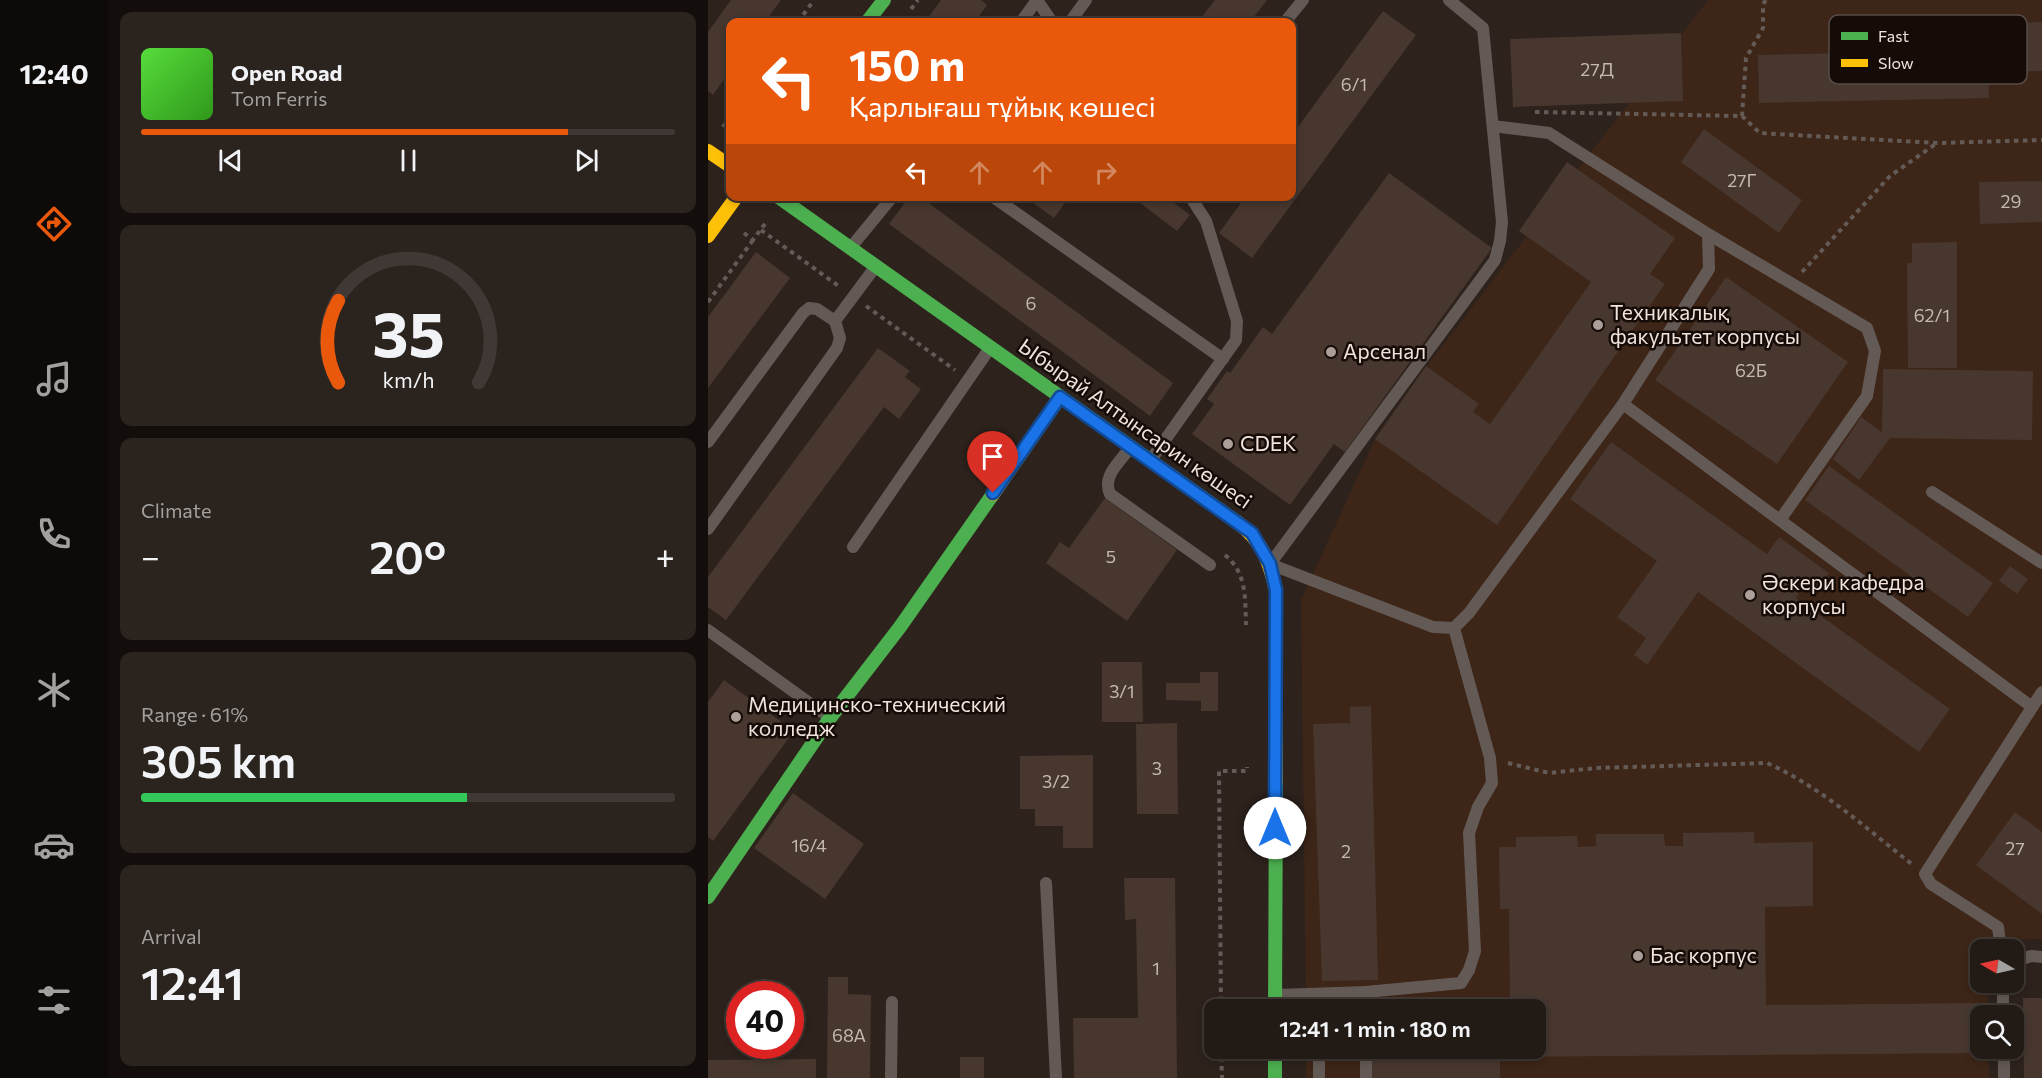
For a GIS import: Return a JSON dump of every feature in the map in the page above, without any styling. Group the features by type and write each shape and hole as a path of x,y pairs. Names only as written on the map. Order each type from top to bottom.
{"street":[{"path":"870,18 884,0"},
{"path":"708,150 726,163"},
{"path":"708,236 733,201"},
{"name":"Ыбырай Алтынсарин көшесі","path":"784,201 1252,533 1270,564 1276,590 1275,999"},
{"path":"708,897 830,718 900,627 1060,397"},
{"path":"1275,1059 1275,1078"}],"lane":[{"path":"1024,18 1037,0 1049,18"},
{"path":"1073,18 1086,0"},
{"path":"1288,18 1303,0"},
{"path":"1449,0 1483,28 1502,222 1495,260 1270,564 1433,627 1454,628 1469,613 1623,404 1708,269 1708,234"},
{"path":"1493,126 1549,133 1708,234 1868,328 1875,351 1867,396 1780,520"},
{"path":"851,248 889,201"},
{"path":"999,201 1224,359"},
{"path":"1149,462 1236,340 1237,321 1206,221 1193,201"},
{"path":"835,321 877,266"},
{"path":"708,442 803,313 809,308 818,309 835,321 840,338 837,348 708,529"},
{"path":"853,547 991,347"},
{"path":"1623,404 2032,707"},
{"path":"1130,448 1110,474 1107,486 1110,494 1210,565"},
{"path":"1932,492 2042,563"},
{"path":"1305,999 1461,983 1469,970 1475,951 1469,833 1478,807 1491,783 1490,758 1454,628"},
{"path":"708,630 830,718"},
{"path":"2000,939 1998,927 1931,884 1925,874 2042,692"},
{"path":"1046,883 1056,1078"},
{"path":"2024,958 2031,956 2042,957"},
{"path":"1366,993 1366,999"},
{"path":"891,1078 892,1002"},
{"path":"1319,1059 1319,1078"},
{"path":"1366,1059 1366,1078"},
{"path":"2004,1059 2004,1078"}],"path":[{"path":"801,18 814,0"},
{"path":"1742,116 1746,58 1763,28 1763,4 1766,0"},
{"path":"1527,111 1742,116 1760,133 1938,143 2042,140"},
{"path":"1791,283 1890,176 1938,143"},
{"path":"708,302 753,240"},
{"path":"1222,553 1239,570 1243,579 1246,627"},
{"path":"1490,758 1550,773 1596,768 1767,763 1788,772 1837,806 1925,874"},
{"path":"1221,999 1219,771 1247,771 1247,760"},
{"path":"1221,1059 1222,1078"}],"shaded area":[{"path":"1708,0 2042,0 2042,939 1970,939 1970,993 1988,993 1988,1005 1970,1005 1970,1059 1989,1059 1989,1078 1306,1078 1306,1059 1546,1059 1546,999 1306,999 1301,600 1375,439 1420,375"}],"building":[{"path":"731,0 781,0 768,18 726,18 726,77 713,95 708,91 708,32"},
{"path":"941,0 981,0 987,5 978,18 928,18"},
{"path":"1215,0 1267,0 1253,18 1201,18"},
{"path":"1383,11 1416,35 1296,198 1296,130"},
{"path":"2027,22 2042,22 2042,71 2027,71"},
{"path":"1681,33 1683,101 1513,107 1510,39"},
{"path":"1829,53 1829,84 1989,84 1989,98 1759,103 1758,55"},
{"path":"1704,129 1802,200 1779,233 1681,162"},
{"name":"Техникалық факультет корпусы","path":"1567,162 1675,238 1650,274 1665,284 1497,525 1375,439 1426,366 1479,404 1473,412 1490,424 1591,282 1519,231"},
{"name":"Арсенал","path":"1389,173 1492,248 1345,452 1334,444 1290,505 1192,434 1214,404 1207,399 1227,371 1230,373 1263,327 1272,334"},
{"path":"2042,181 2042,222 1980,224 1979,182"},
{"path":"906,201 926,201 1173,383 1150,416 889,224"},
{"path":"1031,201 1066,201 1054,218"},
{"path":"1138,201 1172,201 1190,215 1177,231"},
{"path":"1242,201 1294,201 1252,258 1219,233"},
{"path":"1957,242 1957,368 1908,368 1907,263 1912,263 1912,243"},
{"path":"756,252 790,278 708,388 708,317"},
{"path":"1726,277 1848,362 1777,464 1655,380"},
{"path":"878,348 910,371 905,377 921,389 899,419 884,407 726,620 708,607 708,577"},
{"path":"1883,369 2033,371 2032,440 1890,438 1859,480 1833,459 1861,417 1882,432"},
{"name":"Әскери кафедра корпусы","path":"1611,442 1767,554 1779,537 1829,573 1816,591 1806,583 1796,598 1950,709 1919,752 1698,592 1647,665 1634,655 1646,638 1617,617 1657,561 1570,499"},
{"path":"1829,466 1993,583 1968,617 1805,500"},
{"path":"1105,498 1177,550 1127,621 1046,563 1060,542 1069,548"},
{"path":"2010,566 2028,579 2017,594 1999,581"},
{"path":"1102,662 1142,662 1143,722 1102,722"},
{"path":"1200,672 1218,672 1218,711 1201,711 1201,701 1166,700 1166,683 1200,683"},
{"path":"724,680 794,731 713,841 708,837 708,702"},
{"path":"1371,706 1378,980 1322,981 1313,724 1350,723 1350,707"},
{"path":"1177,723 1178,814 1137,814 1136,724"},
{"path":"1093,755 1093,848 1063,848 1063,826 1035,826 1035,809 1020,809 1020,756"},
{"path":"793,793 864,844 825,899 754,848"},
{"path":"2015,812 2042,832 2042,914 1976,865"},
{"name":"Бас корпус","path":"1754,832 1754,843 1813,842 1813,906 1765,907 1766,1005 1985,1003 1985,1005 1970,1005 1970,1053 1546,1057 1546,999 1510,999 1509,909 1500,909 1499,847 1516,847 1516,837 1577,836 1578,847 1596,846 1596,834 1664,834 1665,846 1683,846 1683,833"},
{"path":"1124,878 1175,878 1177,1078 1074,1078 1073,1018 1138,1018 1136,919 1125,920"},
{"path":"828,977 848,977 848,994 871,995 870,1078 827,1078"},
{"path":"2023,998 2042,998 2042,1078 2024,1078"},
{"path":"960,1057 984,1057 984,1078 960,1078"},
{"path":"816,1059 816,1078 708,1078 708,1060"},
{"name":"Бас корпус","path":"1370,1059 1500,1059 1500,1078 1370,1078"}],"traffic: fast":[{"path":"870,18 884,0"},
{"path":"784,201 1237,522"},
{"path":"708,897 830,718 900,627 993,494"},
{"path":"1275,999 1276,781"},
{"path":"1275,1059 1275,1078"}],"traffic: slow":[{"path":"708,151 726,163"},
{"path":"708,236 733,201"},
{"path":"993,494 1060,397"},
{"path":"1237,522 1253,536 1263,552 1276,590 1276,781"}],"place":[{"name":"Техникалық факультет корпусы","path":"1598,325"},
{"name":"Арсенал","path":"1331,352"},
{"name":"CDEK","path":"1228,444"},
{"name":"Әскери кафедра корпусы","path":"1750,595"},
{"name":"Медицинско-технический колледж","path":"736,717"},
{"name":"Бас корпус","path":"1638,956"}],"route":[{"path":"993,493 1060,397 1252,533 1270,564 1276,590 1275,828"}]}
